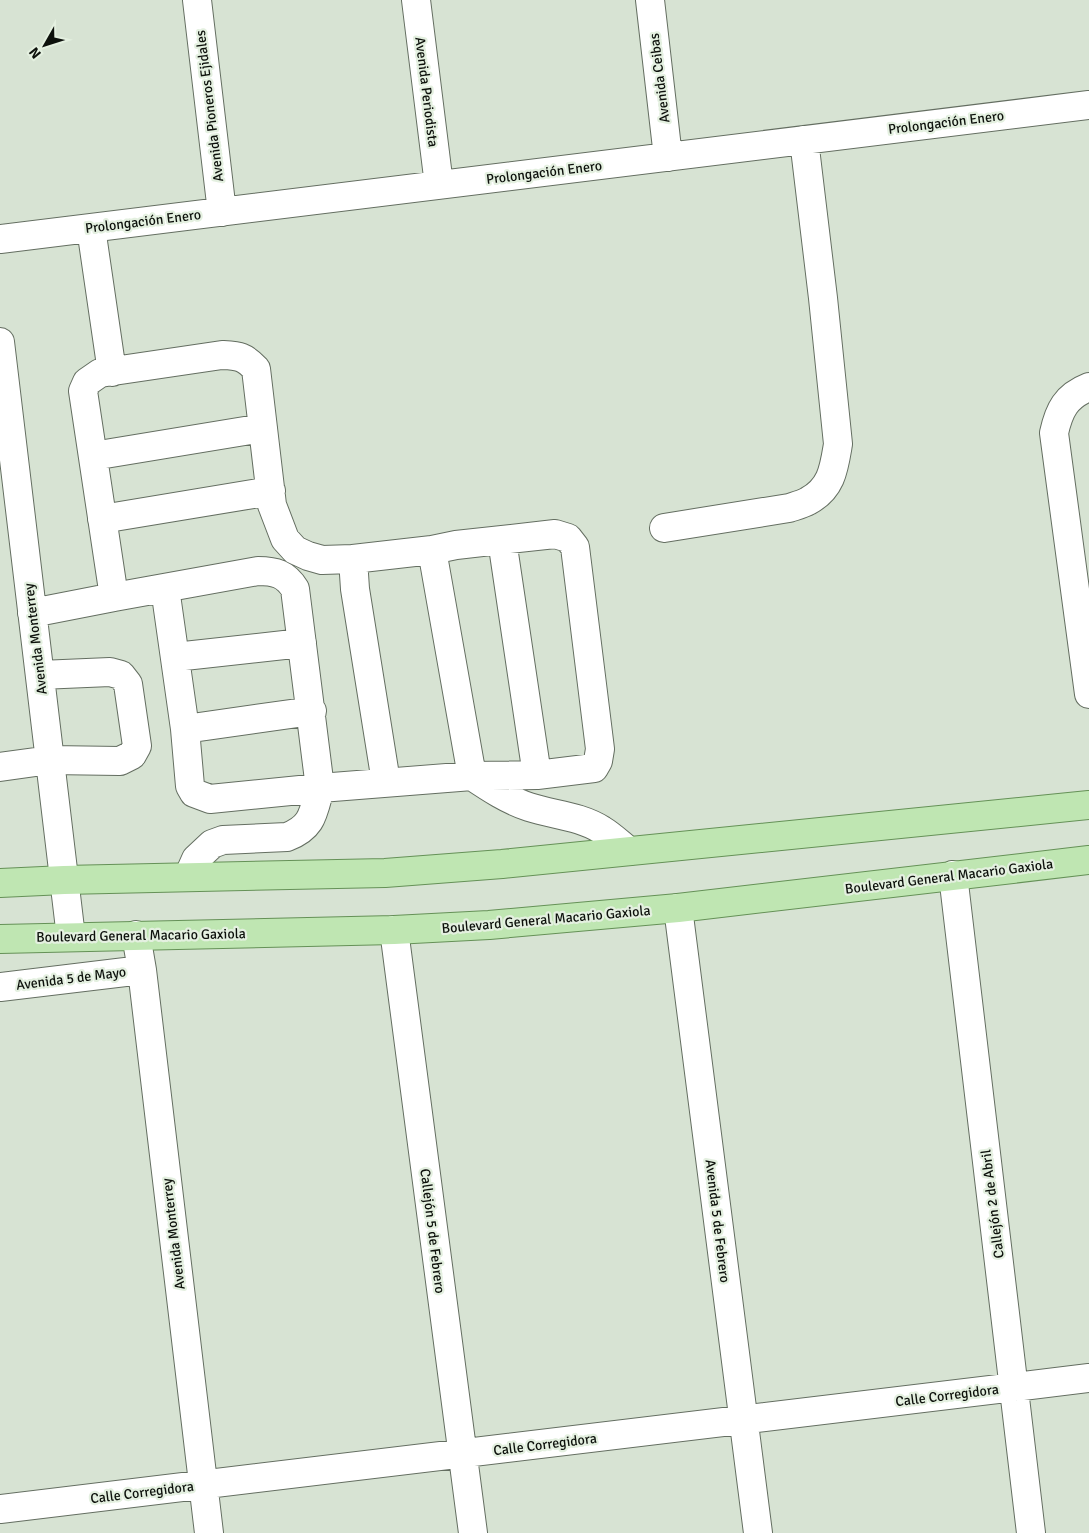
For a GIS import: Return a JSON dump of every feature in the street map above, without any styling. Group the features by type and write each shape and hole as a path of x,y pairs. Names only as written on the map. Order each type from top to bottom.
{"main road":[{"path":"0,883 385,873 630,852 1089,805"},
{"name":"Boulevard General Macario Gaxiola","path":"0,939 394,930 489,924 678,908 1089,860"}],"street":[{"name":"Avenida Pioneros Ejidales","path":"197,0 222,212"},
{"name":"Avenida Periodista","path":"416,0 439,185"},
{"name":"Avenida Ceibas","path":"650,0 668,157"},
{"name":"Prolongación Enero","path":"0,239 1089,105"},
{"path":"664,528 790,508 809,501 827,486 835,466 838,444 804,140"},
{"path":"91,228 112,372"},
{"name":"Avenida Monterrey","path":"0,342 11,536 32,613 71,937"},
{"path":"114,597 83,391 87,382 100,373 222,355 237,356 248,360 256,369 272,505 285,539 295,550 322,560 353,559 555,534 568,538 575,547 600,749 598,761 594,768 537,776 472,776 386,782 210,799 194,793 190,786 185,729 165,588"},
{"path":"1089,387 1080,390 1069,400 1058,415 1054,433 1089,694"},
{"path":"93,456 263,428"},
{"path":"102,519 271,492"},
{"path":"502,540 537,776"},
{"path":"432,550 472,776 489,788 514,801 580,820 603,830 630,852"},
{"path":"353,559 355,589 386,782"},
{"path":"32,613 258,571 272,571 284,576 296,589 320,788 312,818 304,828 296,834 287,837 223,840 212,844 196,859 188,877"},
{"path":"175,657 302,643"},
{"path":"0,767 50,760 120,761 132,755 137,746 128,684 121,676 110,672 40,675"},
{"path":"185,729 312,711"},
{"name":"Callejón 2 de Abril","path":"953,876 1032,1533"},
{"name":"Avenida 5 de Febrero","path":"678,908 758,1533"},
{"name":"Callejón 5 de Febrero","path":"394,930 473,1533"},
{"name":"Avenida Monterrey","path":"136,935 142,970 209,1533"},
{"name":"Avenida 5 de Mayo","path":"0,987 142,970"},
{"name":"Calle Corregidora","path":"0,1510 1089,1378"}]}
